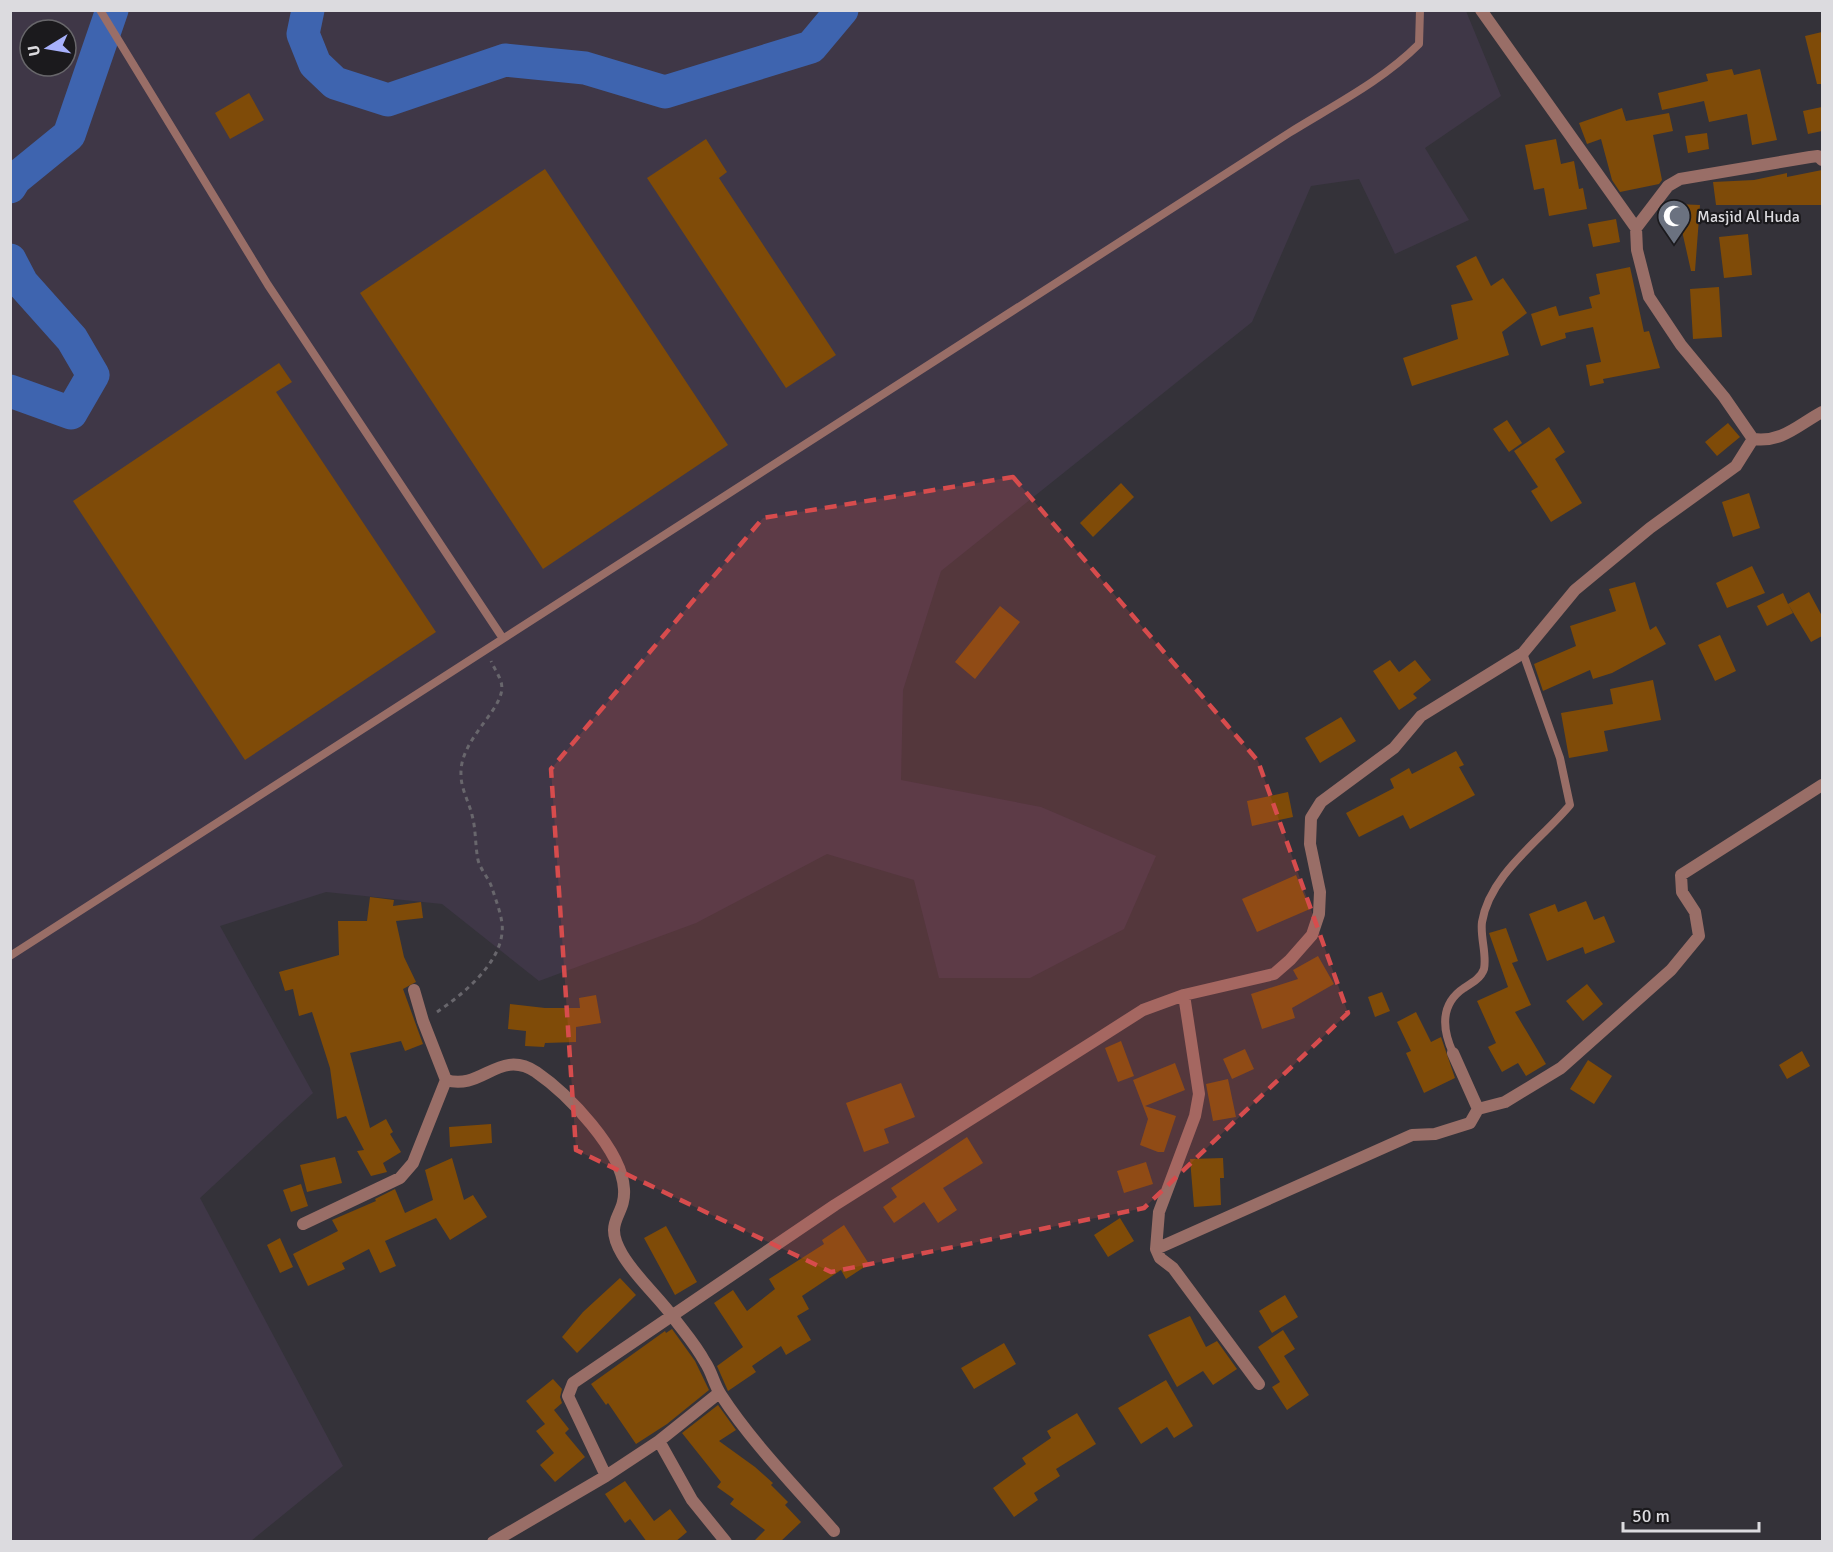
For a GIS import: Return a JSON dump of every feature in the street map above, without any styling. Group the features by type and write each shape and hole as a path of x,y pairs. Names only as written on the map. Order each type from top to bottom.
{"street":[{"path":"1480,10 1636,228 1637,250 1649,297 1681,345 1718,388 1753,438 1766,441 1786,436 1822,412"},
{"path":"1636,228 1668,186 1680,179 1810,157 1818,156 1822,160"},
{"path":"606,1476 568,1396 573,1383 835,1205 1121,1022 1143,1010 1184,995 1274,974 1312,935 1319,914 1320,892 1310,844 1311,818 1321,802 1394,748 1421,716 1523,653 1575,590 1650,528 1736,466 1753,438"},
{"path":"1156,1249 1412,1136 1435,1134 1470,1123 1478,1109 1505,1102 1561,1068 1671,970 1699,936 1695,912 1682,892 1681,875 1822,785"},
{"path":"303,1224 400,1178 413,1163 447,1080 423,1021 414,990"},
{"path":"1184,995 1199,1094 1195,1116 1159,1212 1156,1249 1259,1384"},
{"path":"1453,1053 1478,1109"},
{"path":"447,1080 468,1082 503,1064 535,1071 565,1097 612,1151 621,1171 623,1198 614,1220 615,1238 622,1255 672,1314 706,1363 719,1393 747,1431 834,1531"},
{"path":"493,1542 606,1476 659,1441 719,1393"},
{"path":"659,1441 692,1500 726,1542"}],"lane":[{"path":"100,10 268,285 502,637"},
{"path":"10,956 1289,132 1374,82 1399,64 1419,44 1420,10"},
{"path":"1453,1053 1447,1039 1444,1020 1448,1004 1459,991 1477,980 1484,970 1482,924 1485,910 1501,878 1570,805 1560,758 1523,653"}],"path":[{"path":"423,1021 459,997 483,969 500,942 503,930 491,885 482,872 478,859 474,824 460,774 470,740 496,707 501,694 502,683 484,649"}],"highlighted area":[{"path":"1013,477 1258,761 1348,1013 1144,1208 831,1272 576,1150 551,769 763,518"}],"shaded area":[{"path":"11,11 1466,11 1501,96 1425,148 1469,220 1395,254 1359,179 1311,186 1252,322 941,571 903,690 901,780 1041,807 1156,856 1124,929 1030,978 939,978 914,880 827,854 696,923 539,981 442,904 326,892 220,926 313,1093 200,1198 343,1466 251,1541 11,1542"}],"building":[{"path":"1822,32 1822,84 1817,84 1805,36"},
{"path":"1732,69 1734,75 1760,69 1777,140 1752,145 1747,114 1709,122 1704,101 1662,110 1658,93 1708,81 1706,74"},
{"path":"249,93 264,120 230,139 215,113"},
{"path":"1822,107 1822,131 1808,134 1803,111"},
{"path":"1622,108 1626,121 1669,113 1673,131 1653,135 1662,180 1659,184 1620,192 1612,180 1601,139 1587,144 1579,123"},
{"path":"1707,133 1709,149 1688,153 1685,136"},
{"path":"706,139 727,172 719,178 836,355 786,388 647,178"},
{"path":"1556,139 1561,164 1574,161 1579,189 1583,188 1587,209 1549,216 1544,188 1534,190 1525,145"},
{"path":"545,169 728,445 543,569 360,293"},
{"path":"1822,170 1822,205 1716,205 1713,182 1754,180 1787,173 1787,177"},
{"path":"1676,204 1700,205 1695,271 1691,271 1682,231 1675,232"},
{"path":"1616,219 1620,242 1593,247 1588,224"},
{"path":"1748,234 1752,275 1724,278 1719,237"},
{"path":"1476,256 1491,286 1503,278 1527,313 1502,332 1509,355 1412,386 1403,358 1458,339 1451,305 1473,300 1456,266"},
{"path":"1630,267 1644,332 1649,331 1660,368 1603,379 1604,383 1590,386 1586,365 1601,362 1593,327 1565,333 1566,338 1541,346 1531,314 1556,306 1559,316 1592,308 1589,297 1600,294 1596,274"},
{"path":"1719,287 1722,337 1693,339 1690,289"},
{"path":"279,363 292,382 276,392 436,632 245,760 73,501"},
{"path":"1507,420 1522,443 1509,452 1493,429"},
{"path":"1728,423 1740,437 1717,456 1705,442"},
{"path":"1549,427 1565,452 1555,459 1582,503 1551,522 1531,491 1538,487 1514,451"},
{"path":"1121,483 1134,497 1093,537 1080,523"},
{"path":"1749,493 1760,528 1733,537 1722,502"},
{"path":"1752,566 1765,593 1727,608 1716,583"},
{"path":"1635,582 1650,630 1656,626 1666,644 1612,673 1593,679 1590,670 1543,691 1534,664 1576,646 1570,626 1616,611 1609,589"},
{"path":"1809,592 1822,616 1822,636 1811,642 1788,604"},
{"path":"1783,593 1793,613 1767,626 1757,606"},
{"path":"1000,606 1020,622 975,679 955,662"},
{"path":"1720,635 1736,671 1715,681 1698,645"},
{"path":"1390,660 1399,672 1415,660 1431,680 1413,694 1417,698 1399,710 1373,671"},
{"path":"1653,680 1661,720 1604,731 1608,751 1569,758 1561,713 1613,704 1610,689"},
{"path":"1341,717 1356,741 1320,763 1305,738"},
{"path":"1456,751 1464,765 1459,767 1475,795 1410,829 1403,815 1359,837 1346,813 1394,788 1390,779 1409,768 1412,774"},
{"path":"1288,792 1293,817 1252,826 1247,801"},
{"path":"1296,875 1310,909 1257,932 1242,899"},
{"path":"370,897 394,900 393,906 421,902 423,918 396,921 404,957 416,982 403,989 423,1044 405,1051 401,1041 350,1053 370,1128 386,1119 393,1132 390,1134 401,1152 383,1163 387,1172 371,1176 357,1151 364,1150 346,1116 337,1119 330,1068 312,1012 299,1016 293,989 285,991 279,972 339,955 338,921 367,921"},
{"path":"1586,901 1594,920 1604,916 1615,942 1585,954 1583,947 1547,961 1529,914 1555,904 1558,912"},
{"path":"1506,928 1518,961 1512,963 1531,1005 1515,1012 1546,1064 1526,1076 1518,1063 1502,1072 1488,1047 1496,1043 1477,1001 1508,987 1489,933"},
{"path":"1318,956 1334,984 1292,1008 1295,1018 1262,1029 1251,994 1298,979 1293,970"},
{"path":"1587,984 1603,1004 1583,1021 1566,1001"},
{"path":"1382,992 1390,1011 1375,1017 1368,997"},
{"path":"596,995 601,1023 576,1027 576,1042 545,1043 544,1047 525,1046 526,1031 508,1029 510,1004 545,1008 580,1008 579,998"},
{"path":"1416,1012 1431,1042 1441,1037 1455,1078 1424,1093 1406,1053 1411,1051 1397,1022"},
{"path":"1121,1041 1134,1076 1118,1082 1105,1048"},
{"path":"1245,1049 1254,1069 1232,1079 1223,1059"},
{"path":"1802,1051 1810,1066 1787,1079 1779,1065"},
{"path":"1588,1060 1612,1076 1594,1104 1570,1089"},
{"path":"1175,1063 1185,1090 1145,1106 1176,1116 1164,1152 1158,1152 1140,1145 1148,1119 1133,1080"},
{"path":"1228,1079 1236,1117 1213,1121 1206,1084"},
{"path":"901,1083 915,1117 884,1129 889,1143 864,1152 846,1103"},
{"path":"491,1124 492,1143 450,1147 449,1127"},
{"path":"967,1137 983,1163 943,1188 957,1210 938,1223 924,1202 894,1223 883,1207 897,1197 891,1188"},
{"path":"335,1157 342,1183 307,1192 300,1165"},
{"path":"452,1158 464,1200 473,1195 487,1217 450,1240 436,1218 385,1241 396,1266 380,1273 369,1249 342,1263 345,1269 308,1286 293,1254 338,1231 332,1220 376,1201 375,1199 395,1189 405,1213 433,1200 425,1170"},
{"path":"1223,1158 1224,1178 1220,1178 1221,1205 1194,1207 1190,1159"},
{"path":"1146,1162 1153,1184 1124,1193 1117,1171"},
{"path":"301,1184 308,1206 291,1212 283,1190"},
{"path":"1120,1218 1134,1241 1108,1257 1094,1235"},
{"path":"844,1225 869,1264 846,1279 841,1270 802,1296 809,1309 797,1316 811,1340 786,1355 781,1346 752,1366 756,1372 728,1391 717,1366 743,1347 714,1303 733,1290 747,1311 775,1289 769,1279 824,1244 822,1240"},
{"path":"666,1226 697,1282 675,1295 644,1238"},
{"path":"280,1238 293,1267 280,1273 267,1245"},
{"path":"620,1278 636,1295 577,1353 562,1337 583,1312"},
{"path":"1285,1295 1298,1317 1272,1333 1259,1311"},
{"path":"1190,1316 1206,1347 1217,1341 1237,1369 1213,1385 1203,1371 1177,1387 1148,1335"},
{"path":"672,1329 695,1361 709,1390 667,1424 636,1444 608,1403 606,1405 591,1384 665,1331 666,1333"},
{"path":"1283,1330 1295,1349 1284,1356 1309,1395 1287,1410 1272,1387 1280,1382 1258,1347"},
{"path":"1004,1343 1016,1364 974,1389 961,1368"},
{"path":"553,1379 562,1389 560,1397 562,1403 554,1410 569,1429 565,1433 585,1457 555,1482 540,1465 554,1453 536,1431 545,1424 526,1401"},
{"path":"1166,1380 1193,1426 1174,1438 1167,1427 1141,1444 1118,1408"},
{"path":"718,1405 736,1430 719,1441 773,1483 771,1485 788,1502 785,1505 801,1522 780,1542 753,1542 765,1530 730,1504 734,1499 717,1487 721,1482 682,1433"},
{"path":"1077,1413 1096,1444 1056,1469 1060,1476 1034,1493 1038,1500 1014,1517 993,1488 1026,1464 1022,1458 1051,1438 1047,1431"},
{"path":"625,1481 654,1521 670,1509 687,1532 675,1542 647,1542 630,1519 625,1523 605,1494"}],"waterway":[{"path":"10,187 15,179 69,135 112,10"},
{"path":"308,10 303,34 315,64 335,83 388,100 505,60 585,68 665,92 811,47 842,10"},
{"path":"10,260 22,283 72,339 93,375 71,413 10,391"}],"place":[{"name":"Masjid Al Huda","path":"1674,245"}]}
